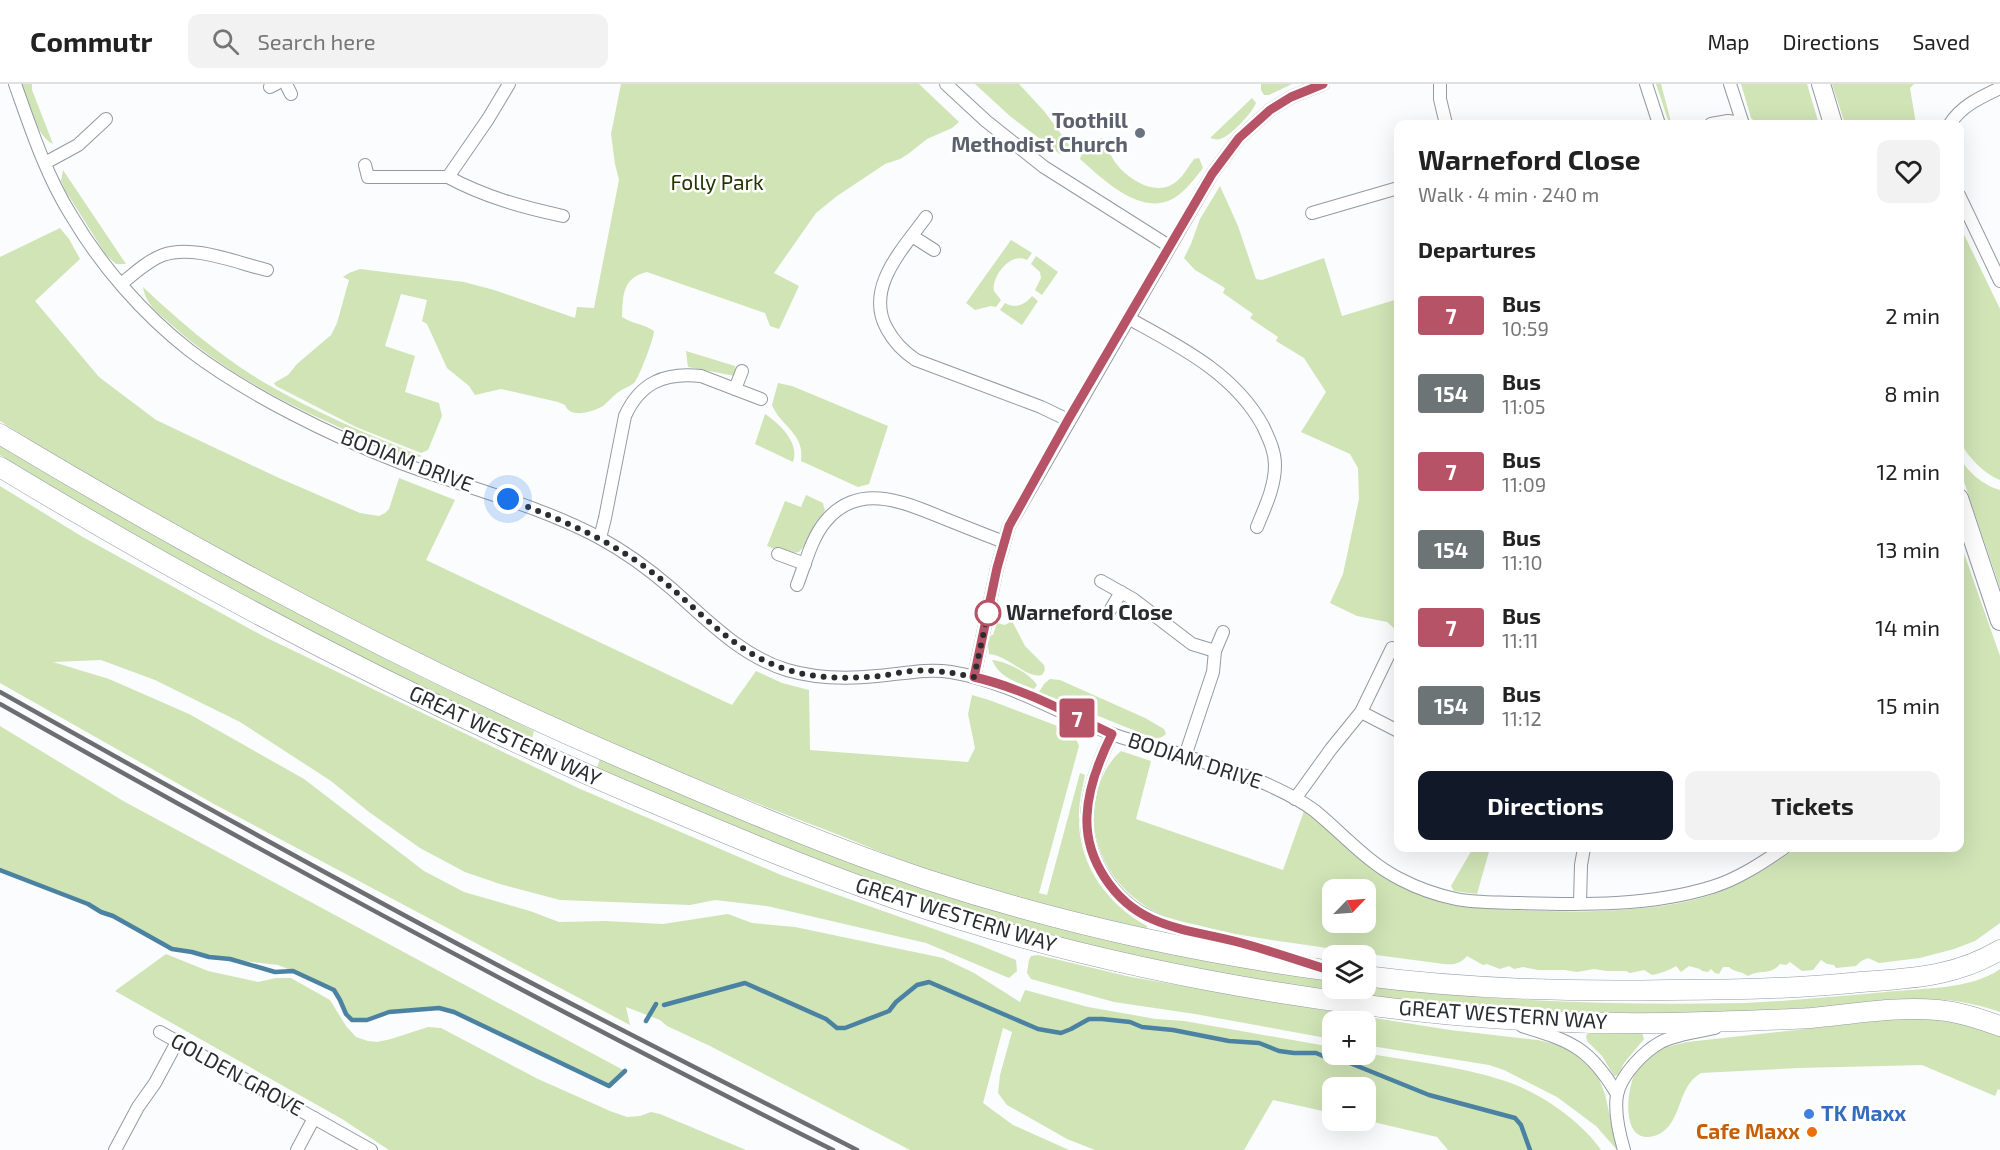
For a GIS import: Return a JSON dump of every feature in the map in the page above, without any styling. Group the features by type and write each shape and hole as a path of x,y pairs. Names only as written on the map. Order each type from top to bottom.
{"main road":[{"path":"1821,84 1832,120"},
{"name":"GREAT WESTERN WAY","path":"0,434 132,512 354,632 447,679 733,807 931,881 1083,924 1225,955 1322,970"},
{"name":"GREAT WESTERN WAY","path":"0,467 184,574 430,702 603,782 748,843 854,884 1006,933 1148,968 1226,984 1411,1011 1495,1018 1664,1023 1746,1021 1923,1009 1957,1013 2000,1026"},
{"path":"1964,513 2000,621"},
{"name":"GREAT WESTERN WAY","path":"1376,977 1445,985 1595,991 1804,988 1948,973 2000,950"}],"street":[{"name":"BODIAM DRIVE","path":"15,84 45,163 72,218 121,284 147,312 188,349 259,394 371,450 426,472 508,499 574,525 600,538 655,574 743,649 784,669 829,677 861,677 927,670 947,671 991,681 1112,734 1256,779 1313,810 1380,867 1400,879 1434,893 1474,902 1642,901 1695,892 1735,877 1777,852"},
{"path":"448,177 509,84"},
{"path":"946,84 986,121 1044,167 1169,246"},
{"path":"974,677 1004,542 1016,510 1169,246 1212,174 1239,138 1280,103 1323,84"},
{"path":"1440,84 1440,99 1445,120"},
{"path":"1646,84 1658,120"},
{"path":"1730,84 1741,120"},
{"path":"1953,120 1965,107 2000,88"},
{"path":"45,163 78,145 106,119"},
{"path":"365,165 368,177 448,177 493,198 520,207 563,216"},
{"path":"1312,213 1394,189"},
{"path":"1964,205 2000,281"},
{"path":"926,217 886,273 880,296 881,313 898,346 916,360 1041,407 1068,420"},
{"path":"912,236 934,250"},
{"path":"121,284 149,262 181,251 196,252 267,270"},
{"path":"1128,318 1204,362 1237,390 1257,416 1272,447 1275,466 1273,487 1257,527"},
{"path":"735,389 742,371"},
{"path":"600,538 625,416 635,397 641,391 655,383 681,375 701,376 761,399"},
{"path":"797,585 824,522 840,508 862,499 889,499 907,504 1004,542"},
{"path":"778,554 805,564"},
{"path":"1101,580 1144,607 1192,644 1215,651"},
{"path":"1111,609 1121,592"},
{"path":"1185,756 1213,672 1215,651 1223,632"},
{"path":"1295,799 1361,712 1392,648"},
{"path":"1361,712 1394,729"},
{"path":"1112,734 1097,770 1087,819 1088,834 1095,859 1114,889 1131,907 1161,922 1322,968"},
{"path":"1580,903 1583,852"},
{"path":"1495,1018 1560,1038 1577,1046 1599,1067 1617,1094"},
{"path":"1624,1150 1618,1124 1617,1094 1632,1066 1649,1050 1671,1038 1746,1021"},
{"name":"GOLDEN GROVE","path":"160,1032 370,1150"},
{"path":"115,1150 177,1042"},
{"name":"GOLDEN GROVE","path":"297,1150 314,1118"}],"green space":[{"path":"22,84 32,84 32,90 53,144 47,140 37,126"},
{"name":"Folly Park","path":"621,84 919,84 959,122 952,128 927,139 900,159 885,164 816,213 774,273 799,286 779,329 770,326 765,313 647,272 633,279 625,289 622,317 654,331 652,341 634,383 594,410 582,413 572,412 558,402 501,389 475,395 469,386 447,368 427,324 422,321 427,300 401,294 385,346 415,356 405,392 439,403 442,416 428,450 421,453 356,427 276,386 274,383 288,375 297,364 331,335 337,323 349,280 343,277 360,269 464,282 575,318 577,307 594,308 619,180 611,134"},
{"path":"975,84 1019,84 1044,111 1070,146 1060,154 1011,117"},
{"path":"1261,84 1292,84 1269,95 1264,95"},
{"path":"1656,84 1661,84 1670,120 1668,120"},
{"path":"1741,84 1807,84 1818,120 1753,120"},
{"path":"1832,84 1914,84 1910,88 1915,120 1844,120"},
{"path":"1252,98 1256,103 1254,107 1235,129 1220,139 1210,138"},
{"path":"1102,138 1113,159 1124,172 1139,183 1148,186 1157,188 1173,184 1194,159 1199,158 1203,168 1181,193 1168,201 1154,203 1141,201 1127,196 1080,159 1088,145"},
{"path":"63,170 126,264 116,264 106,255 65,190 61,181"},
{"path":"1220,186 1238,226 1256,279 1262,280 1324,258 1342,316 1394,300 1394,628 1387,622 1357,616 1330,603 1343,574 1359,499 1358,468 1350,454 1301,432 1326,392 1304,358 1276,341 1278,337 1250,318 1253,314 1223,293 1225,288 1195,270 1184,258 1200,219"},
{"path":"60,228 80,259 35,301 99,377 156,420 360,513 379,516 385,513 389,509 399,478 455,500 426,560 732,705 756,671 782,683 809,690 810,750 968,762 975,748 968,714 972,695 1068,730 1075,736 1079,746 1039,893 1047,895 1080,773 1085,775 1079,810 1080,838 1090,869 1109,896 1133,918 1147,926 1147,930 970,883 914,864 706,783 592,734 385,636 254,569 126,497 0,421 0,257"},
{"path":"1964,234 2000,309 2000,480 1976,464 1964,448"},
{"path":"1011,240 1032,253 1027,260 1021,258 1009,262 999,273 994,291 1001,300 996,307 975,310 966,303"},
{"path":"1036,256 1058,272 1042,295 1035,290 1041,278 1040,272 1031,264"},
{"path":"143,287 201,338 265,383 303,404 422,456 409,457 394,452 290,404 240,376 194,344 150,305"},
{"path":"1032,296 1038,301 1022,325 1000,310 1005,303 1012,306 1020,305"},
{"path":"686,351 735,366 735,376 688,367"},
{"path":"778,383 792,386 888,426 869,484 858,487 801,461 801,451 796,437 772,405"},
{"path":"765,414 787,434 794,448 793,462 755,444"},
{"path":"0,444 152,533 306,618 534,731 532,738 529,739 393,674 233,591 0,455"},
{"path":"1964,464 1976,477 2000,490 2000,588 1964,482"},
{"path":"0,486 81,536 263,636 578,788 781,875 1016,960 1017,971 1009,978 926,943 767,906 715,900 690,905 560,900 500,884 465,872 420,848 369,812 331,781 240,722 155,680 101,660 53,662 109,679 189,714 304,779 424,871 464,892 559,922 605,921 663,924 728,914 752,923 795,927 943,958 974,973 1020,1002 1025,990 1088,1007 1322,1045 1322,1065 1376,1065 1376,1055 1471,1071 1532,1092 1571,1118 1601,1150 1448,1150 1437,1137 1376,1123 1376,1077 1322,1077 1322,1111 1273,1100 1244,1150 1095,1150 1067,1139 1007,1105 998,1093 1000,1075 1012,1032 1003,1028 983,1103 1013,1125 1069,1150 910,1150 667,1026 660,1020 626,1007 630,1025 214,804 0,683"},
{"path":"806,495 823,503 825,511 816,522 805,545 799,552 786,554 767,546 785,501 801,507"},
{"path":"1964,553 2000,656 2000,923 1975,941 1954,949 1920,958 1879,963 1868,958 1856,966 1836,968 1821,960 1813,970 1802,971 1790,962 1786,965 1780,964 1769,971 1748,976 1729,967 1723,967 1719,974 1711,969 1708,972 1689,966 1681,972 1676,966 1652,975 1644,970 1630,973 1594,969 1577,972 1523,967 1514,969 1509,966 1500,969 1487,964 1483,965 1467,956 1457,963 1444,964 1376,955 1376,945 1322,945 1322,947 1230,933 1166,917 1139,902 1117,881 1102,855 1097,840 1094,825 1096,795 1108,766 1121,751 1151,761 1136,819 1283,870 1304,811 1432,899 1465,907 1603,911 1656,907 1704,897 1741,883 1790,852 1964,852"},
{"path":"1012,621 1025,646 1044,665 1045,670 1042,675 1030,674 1003,658 989,654 988,644 997,623 1005,625"},
{"path":"992,660 1017,668 1037,685 1034,689 1009,679 999,671"},
{"path":"1050,679 1060,680 1145,718 1164,729 1166,734 1158,738 1149,736 1039,692"},
{"path":"0,726 125,802 625,1071 609,1086 454,1012 439,1008 389,1012 367,1020 352,1020 346,1014 334,990 293,971 278,965 209,957 172,949 88,904 0,870"},
{"path":"600,759 805,844 1231,965 1322,979 1322,990 1156,961 1090,946 969,913 807,857 596,770"},
{"path":"1471,852 1489,852 1477,894 1454,891 1451,886"},
{"path":"166,954 208,971 258,982 276,978 291,978 330,1000 346,1026 356,1037 368,1041 391,1039 428,1027 441,1028 538,1079 610,1111 627,1117 651,1112 660,1114 746,1150 389,1150 342,1119 115,991"},
{"path":"1038,955 1131,977 1330,1011 1322,1011 1322,1037 1114,1002 1031,979 1027,973 1031,956"},
{"path":"2000,969 2000,1012 1965,1003 1927,999 1892,1000 1806,1009 1622,1015 1492,1009 1376,997 1376,987 1555,1001 1650,1004 1745,1003 1945,987 1975,981"},
{"path":"1376,1018 1450,1030 1538,1040 1558,1045 1578,1056 1598,1077 1605,1094 1617,1150 1596,1126 1557,1097 1504,1070 1489,1065 1376,1047"},
{"path":"1919,1018 1955,1022 2000,1035 2000,1090 1998,1089 1995,1096 1922,1065 1701,1073 1687,1087 1676,1114 1665,1130 1657,1135 1644,1137 1636,1132 1630,1123 1629,1097 1636,1071 1646,1058 1662,1049 1687,1042"},
{"path":"1589,1032 1642,1033 1644,1039 1624,1063 1618,1075 1614,1076 1602,1056 1587,1041 1586,1036"}],"waterway":[{"path":"0,870 88,904 172,949 230,959 275,972 293,971 334,990 346,1014 352,1020 367,1020 389,1012 439,1008 454,1012 609,1086 625,1071"},
{"path":"664,1005 745,983 826,1019 837,1028 845,1028 889,1011 896,1002 917,985 929,982 1038,1029 1061,1033 1089,1019 1102,1019 1130,1022 1142,1027 1173,1030 1229,1041 1259,1043 1279,1051 1316,1053 1330,1059 1340,1059 1429,1095 1515,1118 1521,1125 1530,1150"},
{"path":"646,1021 656,1004"}],"railway":[{"path":"0,692 243,828 427,927 857,1150"},
{"path":"0,704 414,932 623,1043 833,1150"}],"bus line":[{"name":"7","path":"1322,968 1244,944 1173,926 1152,919 1131,907 1100,869 1095,859 1087,825 1088,807 1097,770 1112,734 1032,697 974,677 997,568 1016,510 1174,237 1212,174 1239,138 1280,103 1323,84"}],"place":[{"name":"Toothill Methodist Church","path":"1140,133"},
{"name":"Warneford Close","path":"988,613"},
{"name":"TK Maxx","path":"1809,1114"},
{"name":"Cafe Maxx","path":"1812,1132"}],"route":[{"path":"508,499 574,525 600,538 655,574 743,649 784,669 808,675 849,678 927,670 947,671 974,677 988,613"}]}
